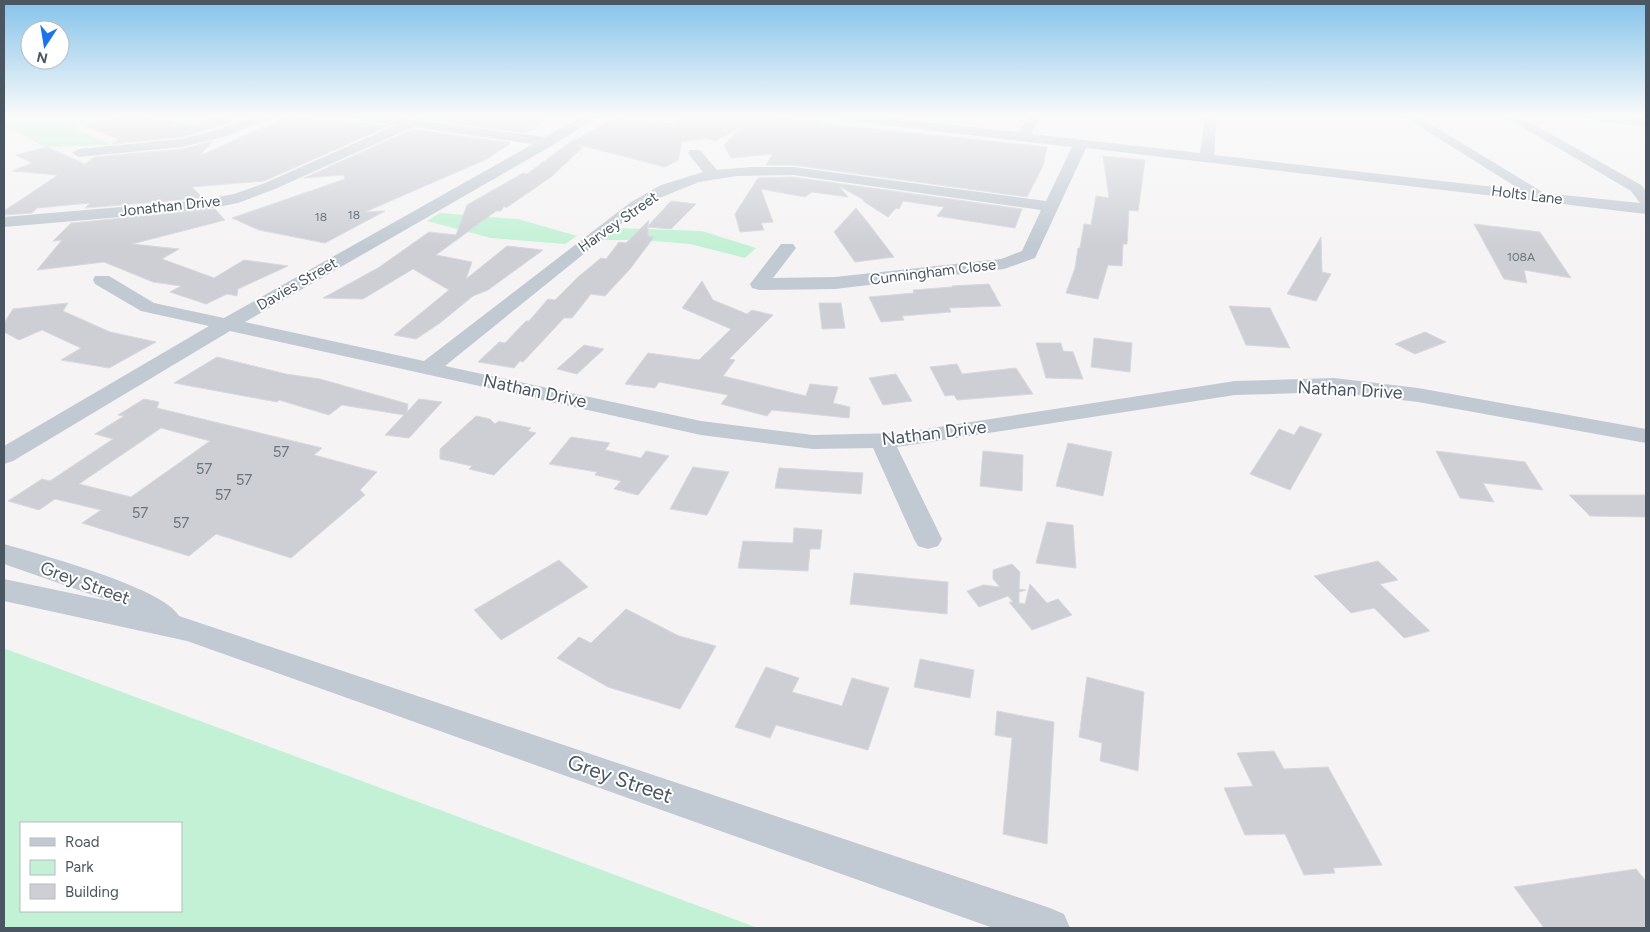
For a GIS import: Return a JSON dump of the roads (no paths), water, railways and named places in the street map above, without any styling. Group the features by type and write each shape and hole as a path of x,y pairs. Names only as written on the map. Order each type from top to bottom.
{"street":[{"name":"Jonathan Drive","path":"4,222 202,205 238,198 330,159"},
{"name":"Davies Street","path":"4,456 227,324 517,159"},
{"path":"700,159 712,174"},
{"name":"Cunningham Close","path":"786,248 759,284 835,284 1004,264 1029,254 1073,159"},
{"name":"Holts Lane","path":"1220,159 1646,209"},
{"path":"1481,159 1543,197"},
{"path":"1586,159 1636,188 1646,201"},
{"name":"Harvey Street","path":"429,368 594,237 650,196 682,182 712,174 753,170 792,171 1051,207"},
{"name":"Nathan Drive","path":"102,280 148,307 701,428 813,442 900,440 1235,388 1334,386 1418,395 1646,436"},
{"path":"882,441 928,540"},
{"name":"Grey Street","path":"4,554 119,592 190,630"},
{"name":"Grey Street","path":"4,590 190,630 1050,928"}]}
